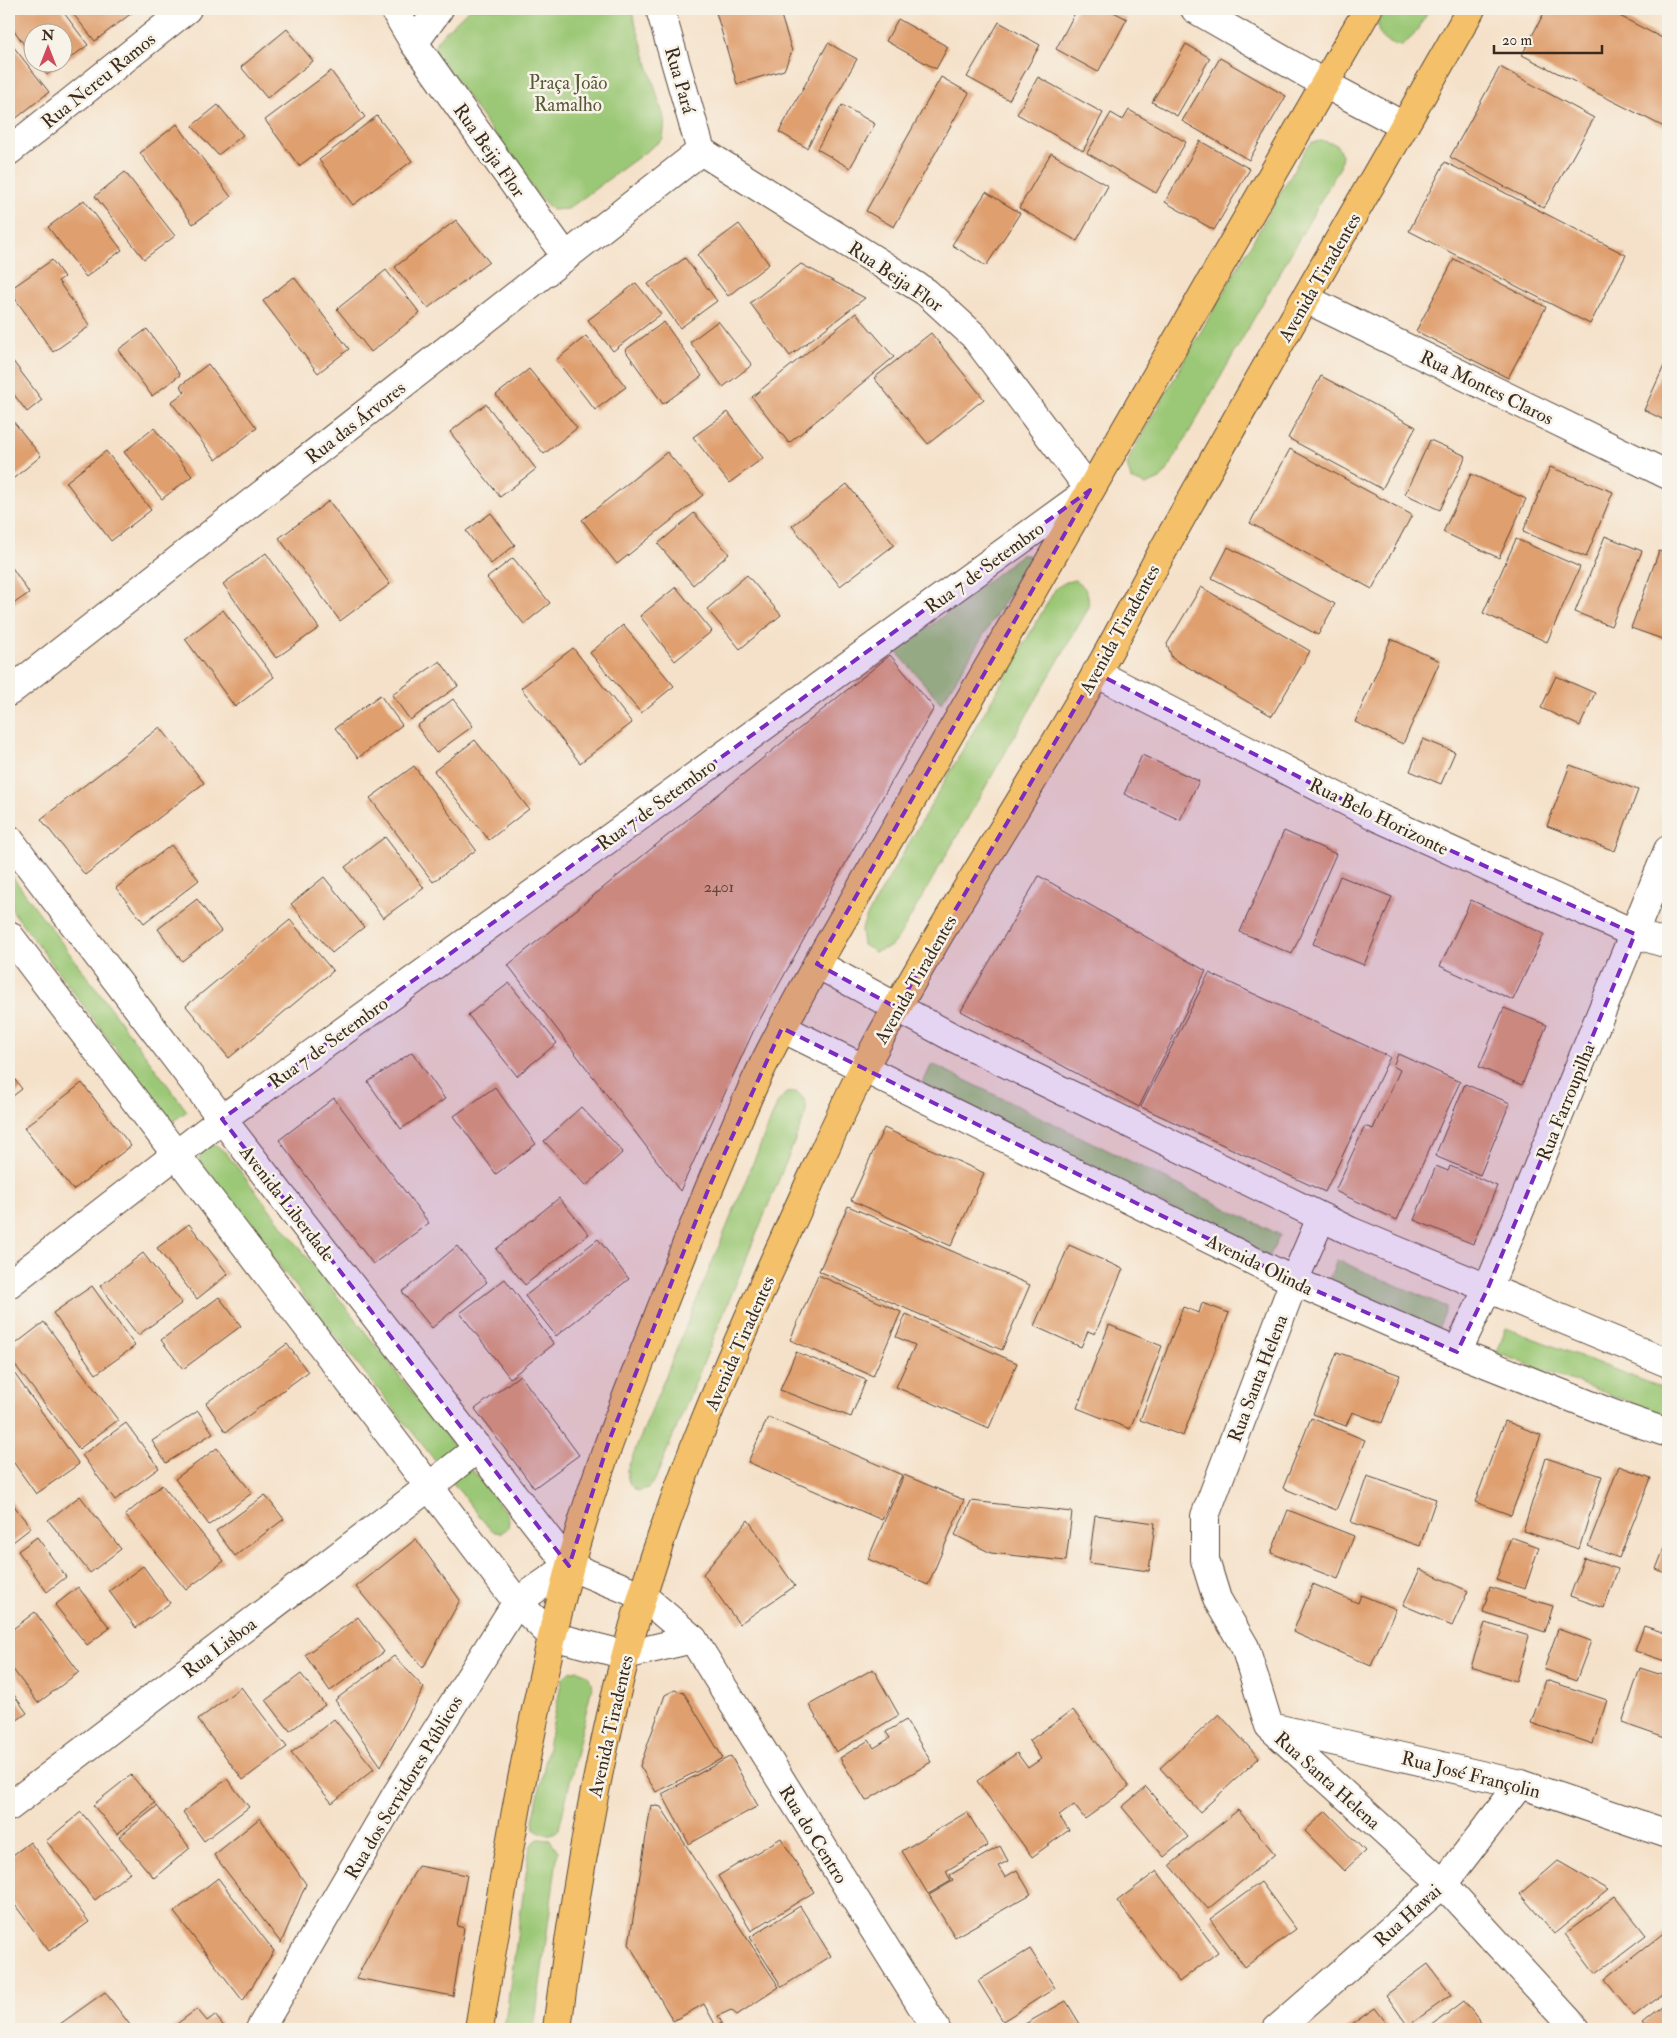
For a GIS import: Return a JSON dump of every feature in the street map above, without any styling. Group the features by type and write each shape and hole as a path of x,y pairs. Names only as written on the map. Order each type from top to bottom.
{"main road":[{"path":"479,2029 511,1830 552,1636 569,1566 609,1441 692,1231 755,1083 817,964 1368,9"},
{"name":"Avenida Tiradentes","path":"557,2029 586,1842 599,1772 626,1655 643,1596 700,1432 778,1253 864,1068 897,1008 1096,673 1170,536 1471,9"}],"street":[{"name":"Rua Nereu Ramos","path":"9,151 188,9"},
{"name":"Rua Beija Flor","path":"394,9 414,43 566,257"},
{"path":"414,43 440,9"},
{"name":"Rua Pará","path":"660,9 701,151"},
{"path":"1195,9 1325,84 1404,126"},
{"name":"Rua Beija Flor","path":"701,151 926,292 974,336 1090,490"},
{"name":"Rua das Árvores","path":"9,692 701,151"},
{"name":"Rua Montes Claros","path":"1306,299 1668,475"},
{"name":"Rua 7 de Setembro","path":"176,1154 1090,490"},
{"name":"Rua Belo Horizonte","path":"1096,673 1379,818 1635,934 1668,944"},
{"name":"Avenida Liberdade","path":"9,839 222,1119 569,1566"},
{"name":"Rua Farroupilha","path":"1457,1352 1488,1288 1668,850"},
{"path":"9,935 430,1486 516,1602 552,1636 626,1655 693,1639"},
{"path":"817,964 952,1037 1320,1218 1419,1261 1668,1363"},
{"name":"Avenida Olinda","path":"782,1028 1294,1281 1457,1352 1613,1414 1668,1433"},
{"path":"9,1284 176,1154"},
{"name":"Rua Santa Helena","path":"1320,1218 1294,1281 1205,1516 1205,1560 1209,1575 1217,1599 1245,1647 1269,1726 1442,1884 1576,2029"},
{"name":"Rua Lisboa","path":"9,1807 478,1448"},
{"name":"Rua do Centro","path":"569,1566 643,1596 693,1639 936,2029"},
{"name":"Rua dos Servidores Públicos","path":"260,2029 396,1795 516,1602 569,1566"},
{"name":"Rua José Françolin","path":"1269,1726 1520,1784 1668,1834"},
{"name":"Rua Hawai","path":"1277,2029 1442,1884 1520,1784"}],"highlighted area":[{"path":"1090,490 817,964 897,1008 1096,673 1379,818 1635,934 1488,1288 1457,1352 1294,1281 782,1028 710,1185 609,1441 569,1566 222,1119"}],"green space":[{"name":"Praça João Ramalho","path":"469,9 631,9 665,121 663,139 568,209 552,210 537,194 434,50 437,40"},
{"path":"1387,9 1430,9 1414,35 1402,46 1385,40 1379,33 1378,23"},
{"path":"1323,141 1336,144 1342,155 1340,167 1167,471 1160,479 1146,485 1131,479 1127,465 1132,452 1305,150 1312,142"},
{"path":"1021,555 1029,555 1027,565 941,703 897,652"},
{"path":"1075,580 1087,592 1088,609 899,937 890,947 875,952 863,945 861,930 867,916 1056,588 1066,582"},
{"path":"9,872 187,1111 171,1123 9,906"},
{"path":"932,1064 1280,1235 1269,1257 922,1085"},
{"path":"797,1092 806,1103 805,1116 655,1480 648,1488 638,1491 629,1482 627,1470 778,1102 786,1093"},
{"path":"216,1145 226,1153 506,1513 509,1520 508,1528 501,1533 489,1528 202,1169 199,1157 203,1148"},
{"path":"1337,1260 1447,1307 1438,1329 1328,1282"},
{"path":"1506,1328 1668,1390 1668,1416 1497,1353"},
{"path":"577,1670 588,1675 592,1686 559,1829 550,1834 543,1834 534,1828 533,1821 562,1679 569,1672"},
{"path":"538,1839 550,1840 558,1851 534,2029 504,2029 530,1846"}],"building":[{"path":"14,9 61,9 71,22 22,22 22,42 9,23 9,13"},
{"path":"69,9 137,9 95,41"},
{"path":"715,9 779,9 792,51 784,70 737,84"},
{"path":"1077,9 1108,9 1127,19 1098,72 1056,49"},
{"path":"1546,9 1606,9 1668,41 1668,129 1522,55"},
{"path":"898,19 948,47 936,69 886,41"},
{"path":"999,22 1040,45 1009,100 967,77"},
{"path":"72,24 88,45 72,57"},
{"path":"287,29 313,61 267,98 241,67"},
{"path":"9,41 22,58 22,72 33,72 49,92 9,124"},
{"path":"828,43 857,59 807,148 779,132"},
{"path":"1186,44 1210,58 1177,116 1152,102"},
{"path":"1220,58 1286,96 1249,160 1182,121"},
{"path":"1500,67 1594,118 1544,208 1450,157"},
{"path":"331,71 365,117 299,166 265,120"},
{"path":"941,77 969,93 894,227 866,211"},
{"path":"1038,77 1103,113 1083,151 1017,114"},
{"path":"218,105 243,135 218,155 192,126"},
{"path":"842,105 875,124 850,168 817,149"},
{"path":"1129,110 1186,142 1156,193 1087,153 1111,113 1123,120"},
{"path":"377,116 412,161 353,205 319,160"},
{"path":"177,124 231,197 193,224 140,153"},
{"path":"1200,141 1250,169 1214,230 1165,202"},
{"path":"1051,153 1108,186 1077,241 1019,208"},
{"path":"1445,162 1626,255 1590,324 1409,231"},
{"path":"125,172 175,236 144,259 95,196"},
{"path":"986,192 1020,213 986,266 952,245"},
{"path":"84,200 122,250 86,277 48,227"},
{"path":"456,220 489,262 428,308 395,267"},
{"path":"739,224 769,264 728,296 697,255"},
{"path":"685,258 717,301 680,328 648,284"},
{"path":"1454,259 1546,307 1508,378 1416,331"},
{"path":"52,260 64,277 58,281 90,326 53,352 9,290"},
{"path":"801,264 865,298 790,356 750,303"},
{"path":"386,270 420,313 371,352 337,309"},
{"path":"294,277 349,349 318,373 263,301"},
{"path":"636,283 661,314 613,351 588,320"},
{"path":"856,313 894,357 789,443 752,397"},
{"path":"718,321 752,365 723,387 690,342"},
{"path":"664,322 702,376 663,404 625,350"},
{"path":"147,329 180,375 152,396 118,350"},
{"path":"931,333 984,399 928,444 874,378"},
{"path":"586,336 626,387 595,410 556,360"},
{"path":"9,356 42,400 27,412 9,388"},
{"path":"1668,357 1668,422 1644,410"},
{"path":"208,364 257,428 216,460 171,402 185,392 180,386"},
{"path":"529,369 577,428 544,454 496,395"},
{"path":"1321,376 1416,427 1382,489 1288,438"},
{"path":"486,404 536,469 500,497 450,432"},
{"path":"728,412 763,458 729,483 693,437"},
{"path":"13,421 41,456 9,482 9,424"},
{"path":"154,428 192,476 162,499 124,452"},
{"path":"1430,440 1466,456 1440,510 1405,494"},
{"path":"1290,449 1412,515 1372,589 1250,523"},
{"path":"106,451 151,510 111,541 66,482"},
{"path":"667,452 703,495 617,564 582,520"},
{"path":"1550,467 1613,492 1586,557 1523,532"},
{"path":"1471,474 1526,499 1499,558 1443,532"},
{"path":"847,484 894,545 840,586 792,526"},
{"path":"329,501 390,584 340,621 279,538"},
{"path":"491,513 515,545 491,564 466,531"},
{"path":"694,513 729,554 693,585 658,544"},
{"path":"1605,536 1642,551 1611,626 1575,612"},
{"path":"1516,539 1580,567 1547,642 1483,613"},
{"path":"1228,547 1335,604 1318,635 1212,578"},
{"path":"1659,551 1668,555 1668,641 1631,628"},
{"path":"266,553 319,628 276,658 223,584"},
{"path":"513,558 550,603 524,624 487,578"},
{"path":"9,563 29,593 9,607"},
{"path":"747,575 781,615 740,649 707,609"},
{"path":"676,587 712,631 675,661 640,616"},
{"path":"1201,587 1310,651 1272,716 1172,658 1167,644"},
{"path":"223,610 274,677 235,707 185,639"},
{"path":"623,625 674,686 641,713 590,653"},
{"path":"1391,639 1440,661 1403,744 1355,722"},
{"path":"573,648 632,723 580,763 521,688"},
{"path":"890,655 934,708 861,835 753,1032 680,1191 508,965"},
{"path":"440,661 458,686 410,720 392,695"},
{"path":"1556,676 1595,693 1580,726 1541,708"},
{"path":"380,695 402,725 358,758 335,728"},
{"path":"453,699 473,726 436,753 417,726"},
{"path":"160,727 204,783 85,875 41,819"},
{"path":"1423,739 1455,752 1441,784 1410,771"},
{"path":"475,740 529,809 489,840 434,771"},
{"path":"1142,755 1199,781 1180,820 1124,794"},
{"path":"1570,765 1638,790 1615,851 1547,826"},
{"path":"414,766 476,850 433,882 370,798"},
{"path":"1284,831 1336,854 1292,954 1240,932"},
{"path":"385,837 424,888 383,918 345,867"},
{"path":"171,845 199,880 144,923 116,888"},
{"path":"1039,876 1206,971 1139,1107 961,1011"},
{"path":"1340,876 1392,897 1364,965 1313,944"},
{"path":"324,877 364,927 332,953 291,904"},
{"path":"197,899 221,931 182,961 158,929"},
{"path":"1471,900 1544,934 1513,1000 1440,966"},
{"path":"290,920 333,971 229,1058 186,1006"},
{"path":"1209,973 1390,1057 1325,1192 1141,1107"},
{"path":"509,983 557,1043 517,1076 468,1015"},
{"path":"1504,1008 1547,1025 1522,1085 1479,1067"},
{"path":"412,1052 445,1099 401,1129 368,1082"},
{"path":"1398,1054 1460,1082 1397,1220 1335,1191 1365,1126 1373,1129 1400,1070 1393,1066"},
{"path":"9,1072 22,1089 9,1099"},
{"path":"82,1083 131,1146 73,1190 24,1128"},
{"path":"1465,1084 1510,1103 1480,1175 1435,1156"},
{"path":"495,1087 536,1144 496,1174 454,1116"},
{"path":"334,1098 429,1223 373,1264 279,1140"},
{"path":"581,1107 623,1152 586,1186 544,1141"},
{"path":"884,1128 984,1173 951,1246 851,1200"},
{"path":"1436,1166 1448,1171 1450,1166 1497,1186 1473,1244 1414,1220"},
{"path":"559,1198 589,1234 525,1285 496,1249"},
{"path":"848,1206 1030,1285 1002,1350 819,1271"},
{"path":"189,1224 228,1274 197,1299 157,1248"},
{"path":"598,1239 629,1279 556,1336 525,1296"},
{"path":"1069,1245 1123,1269 1095,1334 1088,1331 1081,1347 1034,1326"},
{"path":"457,1246 487,1282 432,1328 402,1292"},
{"path":"143,1253 182,1303 138,1335 100,1286"},
{"path":"818,1275 901,1312 873,1376 790,1340"},
{"path":"505,1279 554,1344 510,1378 460,1313"},
{"path":"92,1286 135,1346 96,1374 53,1313"},
{"path":"219,1297 241,1326 183,1369 161,1340"},
{"path":"1202,1303 1229,1313 1183,1436 1140,1420 1183,1307 1199,1313"},
{"path":"906,1314 1017,1363 989,1428 896,1387 915,1345 896,1337"},
{"path":"44,1322 118,1420 79,1449 9,1357 9,1349"},
{"path":"1109,1325 1162,1346 1130,1429 1077,1408"},
{"path":"287,1344 308,1372 226,1432 206,1403"},
{"path":"796,1352 866,1380 851,1417 780,1390"},
{"path":"1337,1352 1400,1375 1382,1423 1352,1412 1346,1426 1313,1414"},
{"path":"9,1366 79,1464 36,1494 9,1456"},
{"path":"520,1375 579,1455 534,1488 475,1409"},
{"path":"198,1411 213,1433 166,1463 152,1441"},
{"path":"768,1417 902,1475 882,1520 748,1462"},
{"path":"1311,1418 1365,1440 1336,1510 1283,1488"},
{"path":"1505,1421 1541,1435 1511,1515 1475,1502"},
{"path":"126,1423 159,1468 115,1500 82,1455"},
{"path":"217,1448 252,1493 209,1525 175,1479"},
{"path":"1546,1458 1602,1476 1579,1549 1523,1531"},
{"path":"1619,1466 1651,1478 1619,1558 1588,1546"},
{"path":"904,1475 964,1500 928,1585 868,1559"},
{"path":"1367,1476 1436,1499 1420,1546 1351,1522"},
{"path":"162,1485 224,1561 186,1590 125,1515"},
{"path":"265,1495 284,1519 235,1556 216,1531"},
{"path":"80,1496 121,1549 90,1573 48,1520"},
{"path":"9,1499 31,1528 9,1545"},
{"path":"971,1501 1072,1512 1066,1561 991,1553 955,1535"},
{"path":"1288,1510 1354,1536 1338,1579 1271,1553"},
{"path":"1095,1515 1155,1523 1149,1571 1089,1563"},
{"path":"748,1520 795,1586 739,1624 703,1574"},
{"path":"37,1537 66,1577 47,1592 18,1551"},
{"path":"1511,1537 1539,1547 1525,1589 1496,1580"},
{"path":"1668,1538 1668,1574 1656,1569"},
{"path":"416,1539 460,1600 423,1668 356,1587"},
{"path":"1584,1558 1618,1569 1604,1608 1570,1596"},
{"path":"143,1566 170,1603 136,1628 109,1591"},
{"path":"1420,1569 1468,1591 1452,1626 1403,1605"},
{"path":"1313,1584 1358,1603 1361,1595 1396,1609 1371,1666 1293,1632"},
{"path":"78,1587 110,1628 87,1645 55,1605"},
{"path":"1490,1587 1553,1606 1545,1632 1483,1612"},
{"path":"35,1612 79,1672 38,1703 9,1664 9,1632"},
{"path":"358,1617 384,1652 330,1691 305,1655"},
{"path":"1485,1623 1529,1636 1516,1681 1471,1667"},
{"path":"1644,1626 1668,1634 1668,1662 1635,1651"},
{"path":"1558,1629 1591,1641 1576,1681 1544,1669"},
{"path":"394,1656 424,1688 381,1766 335,1700"},
{"path":"1640,1668 1668,1677 1668,1739 1622,1723"},
{"path":"873,1669 899,1715 836,1752 809,1705"},
{"path":"301,1674 325,1705 290,1731 266,1700"},
{"path":"1546,1680 1607,1700 1593,1744 1531,1723"},
{"path":"241,1687 287,1747 243,1780 198,1720"},
{"path":"9,1688 27,1713 9,1726"},
{"path":"675,1690 684,1693 723,1758 656,1792 640,1766 665,1695"},
{"path":"1073,1710 1129,1787 1085,1819 1074,1805 1059,1816 1069,1830 1032,1857 977,1781 1017,1753 1028,1768 1041,1759 1029,1741"},
{"path":"1219,1714 1259,1758 1200,1812 1160,1768"},
{"path":"334,1719 374,1769 332,1803 291,1753"},
{"path":"906,1720 931,1762 866,1801 840,1758 869,1740 874,1748 890,1738 886,1732"},
{"path":"731,1756 758,1806 689,1844 662,1794"},
{"path":"131,1775 155,1803 117,1834 93,1805"},
{"path":"227,1779 249,1807 204,1841 183,1812"},
{"path":"1146,1787 1188,1837 1164,1857 1122,1807"},
{"path":"651,1805 661,1807 779,1987 737,2015 731,2010 718,2016 722,2023 716,2026 704,2004 673,2021 629,1944"},
{"path":"157,1806 190,1848 154,1878 119,1837"},
{"path":"1238,1810 1275,1854 1208,1909 1170,1865"},
{"path":"1326,1811 1365,1851 1344,1871 1305,1831"},
{"path":"81,1812 130,1872 95,1900 46,1841"},
{"path":"967,1812 988,1846 946,1871 951,1881 928,1894 902,1851"},
{"path":"260,1818 306,1884 281,1943 214,1855"},
{"path":"781,1838 814,1892 751,1931 718,1876"},
{"path":"30,1842 89,1922 49,1951 9,1897 9,1858"},
{"path":"1000,1846 1008,1861 998,1866 1005,1877 1017,1870 1031,1894 955,1937 929,1895 953,1881 950,1875"},
{"path":"1558,1861 1608,1890 1554,1934 1520,1894"},
{"path":"418,1866 467,1875 457,1926 464,1928 453,1996 356,1978"},
{"path":"1157,1871 1218,1952 1179,1982 1117,1901"},
{"path":"218,1878 274,1951 243,2001 174,1912"},
{"path":"1261,1882 1296,1929 1245,1967 1210,1919"},
{"path":"1615,1896 1646,1935 1595,1974 1565,1934"},
{"path":"800,1906 831,1956 782,1987 750,1937"},
{"path":"1666,1931 1668,1933 1668,1989 1634,2016 1605,1979"},
{"path":"1030,1949 1055,1988 1003,2021 978,1981"},
{"path":"1428,1964 1451,1995 1408,2026 1386,1995"},
{"path":"105,1992 130,2025 124,2029 53,2029"},
{"path":"1066,2001 1083,2029 1016,2029"},
{"path":"1464,2001 1486,2029 1427,2029"},
{"path":"1668,2002 1668,2029 1647,2029 1642,2023"},
{"path":"1375,2008 1391,2029 1345,2029"},
{"path":"197,2009 207,2021 215,2015 226,2029 170,2029"}]}
